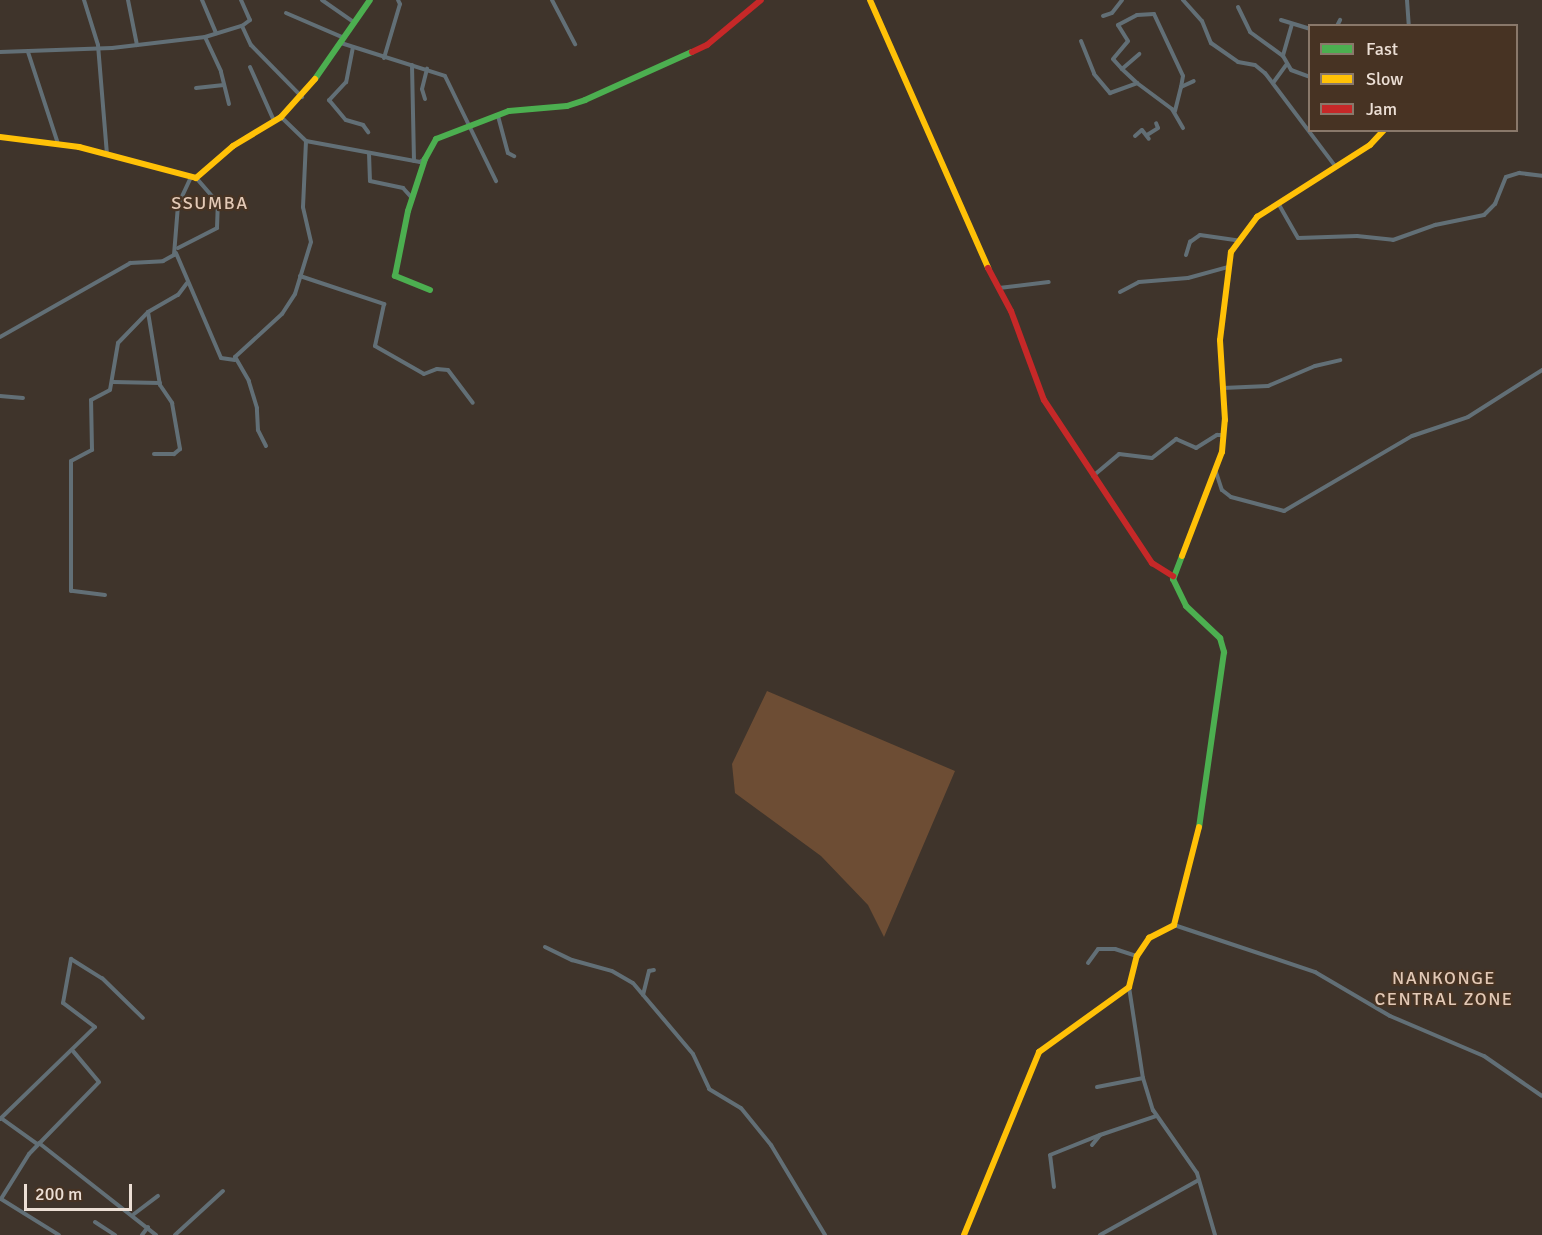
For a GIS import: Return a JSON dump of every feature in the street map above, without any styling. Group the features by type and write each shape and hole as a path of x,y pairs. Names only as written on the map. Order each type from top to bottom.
{"street":[{"path":"84,0 98,49 107,154"},
{"path":"128,0 137,45"},
{"path":"202,0 216,33"},
{"path":"0,52 98,49 205,37 242,26 250,20 241,0"},
{"path":"322,0 356,23"},
{"path":"266,446 258,430 249,381 235,360 221,358 204,310 187,283 177,250 178,205 194,178 233,146 281,117 302,97 370,0"},
{"path":"384,58 400,4 398,0"},
{"path":"552,0 575,44"},
{"path":"430,291 395,276 412,198 425,159 438,137 498,115 575,105 707,45 761,0"},
{"path":"870,0 998,288 1011,311 1044,400 1152,563 1173,576"},
{"path":"1103,16 1112,13 1122,0"},
{"path":"1183,0 1202,21 1211,43 1238,62 1260,67 1308,132"},
{"path":"1407,0 1409,24"},
{"path":"1238,7 1250,32 1283,56 1287,64 1308,76"},
{"path":"286,13 353,47 446,77 496,181"},
{"path":"1175,112 1183,76 1154,14 1137,15 1118,25 1128,41 1113,59 1137,83 1175,112 1183,128"},
{"path":"1281,20 1308,28"},
{"path":"1338,24 1340,20"},
{"path":"1283,56 1292,24"},
{"path":"242,26 258,55 302,97"},
{"path":"205,37 229,104"},
{"path":"1081,41 1094,74 1110,93 1137,83"},
{"path":"353,47 346,82 328,100 346,120 363,125 368,132"},
{"path":"28,52 59,145"},
{"path":"1122,69 1139,54"},
{"path":"1273,83 1287,64"},
{"path":"412,65 414,161"},
{"path":"250,67 274,121"},
{"path":"425,99 422,89 427,69"},
{"path":"1181,87 1194,81"},
{"path":"196,88 224,85"},
{"path":"498,115 508,153 514,156"},
{"path":"281,117 306,141 414,161 425,159"},
{"path":"1135,136 1140,130 1148,137 1158,128 1156,123"},
{"path":"1308,132 1335,166"},
{"path":"1174,925 1205,801 1224,652 1220,638 1179,596 1173,576 1216,472 1224,435 1220,340 1228,267 1237,240 1257,217 1370,145 1382,132"},
{"path":"0,137 107,154 194,178 218,203 217,228 177,250 163,261 130,263 0,337"},
{"path":"235,360 282,314 295,294 312,236 303,207 306,141"},
{"path":"369,153 370,181 403,188 412,198"},
{"path":"1278,203 1292,233 1298,238 1357,236 1392,240 1435,225 1484,215 1495,204 1502,183 1512,174 1542,176"},
{"path":"1186,255 1190,242 1200,235 1237,240"},
{"path":"1120,292 1140,282 1188,278 1228,267"},
{"path":"300,276 384,304 375,346 424,374 438,369 448,370 473,403"},
{"path":"998,288 1049,282"},
{"path":"105,595 71,591 69,468 74,459 92,450 91,400 110,390 118,343 148,312 178,296 187,283"},
{"path":"148,312 160,383 172,404 180,449 174,454 154,454"},
{"path":"1223,388 1279,383 1315,366 1340,360"},
{"path":"1216,472 1222,490 1230,497 1284,511 1401,441 1468,417 1542,370"},
{"path":"112,381 160,383"},
{"path":"0,396 23,398"},
{"path":"1093,477 1119,454 1152,458 1176,439 1196,448 1217,435 1224,435"},
{"path":"1215,1235 1199,1180 1188,1156 1166,1134 1156,1116 1143,1078 1129,987 1137,956 1149,938 1174,925 1315,972 1390,1016 1484,1056 1542,1096"},
{"path":"545,947 619,974 643,994 693,1054 709,1089 741,1108 771,1145 825,1235"},
{"path":"1088,963 1098,949 1115,948 1137,956"},
{"path":"143,1018 102,978 71,959 63,1003 95,1027 73,1051 1,1118 78,1176 134,1214 156,1235"},
{"path":"643,994 648,971 654,970"},
{"path":"964,1235 1040,1052 1129,987"},
{"path":"59,1235 1,1199 38,1144 73,1113 99,1082 73,1051"},
{"path":"1098,1087 1143,1078"},
{"path":"1054,1187 1050,1155 1156,1116"},
{"path":"1092,1145 1100,1135"},
{"path":"1100,1235 1199,1180"},
{"path":"175,1235 223,1191"},
{"path":"134,1214 159,1196"},
{"path":"95,1222 115,1235"},
{"path":"142,1235 148,1227"}],"shaded area":[{"path":"767,691 955,771 884,937 868,905 821,856 735,793 732,764"}],"traffic: fast":[{"path":"315,79 370,0"},
{"path":"430,290 395,276 408,211 425,159 436,139 509,111 567,106 585,100 692,52"},
{"path":"1182,556 1173,579 1186,606 1220,638 1224,652 1199,827"}],"traffic: slow":[{"path":"870,0 988,268"},
{"path":"0,137 79,147 196,178 233,146 281,117 315,79"},
{"path":"1182,556 1222,452 1225,420 1220,340 1231,252 1257,217 1370,145 1382,132"},
{"path":"964,1235 1039,1052 1129,987 1137,956 1149,938 1174,925 1199,827"}],"traffic: jam":[{"path":"692,52 707,45 761,0"},
{"path":"988,268 1011,311 1044,400 1152,563 1173,576"}],"district":[{"name":"SSUMBA","path":"210,203"},
{"name":"NANKONGE CENTRAL ZONE","path":"1444,989"}]}
